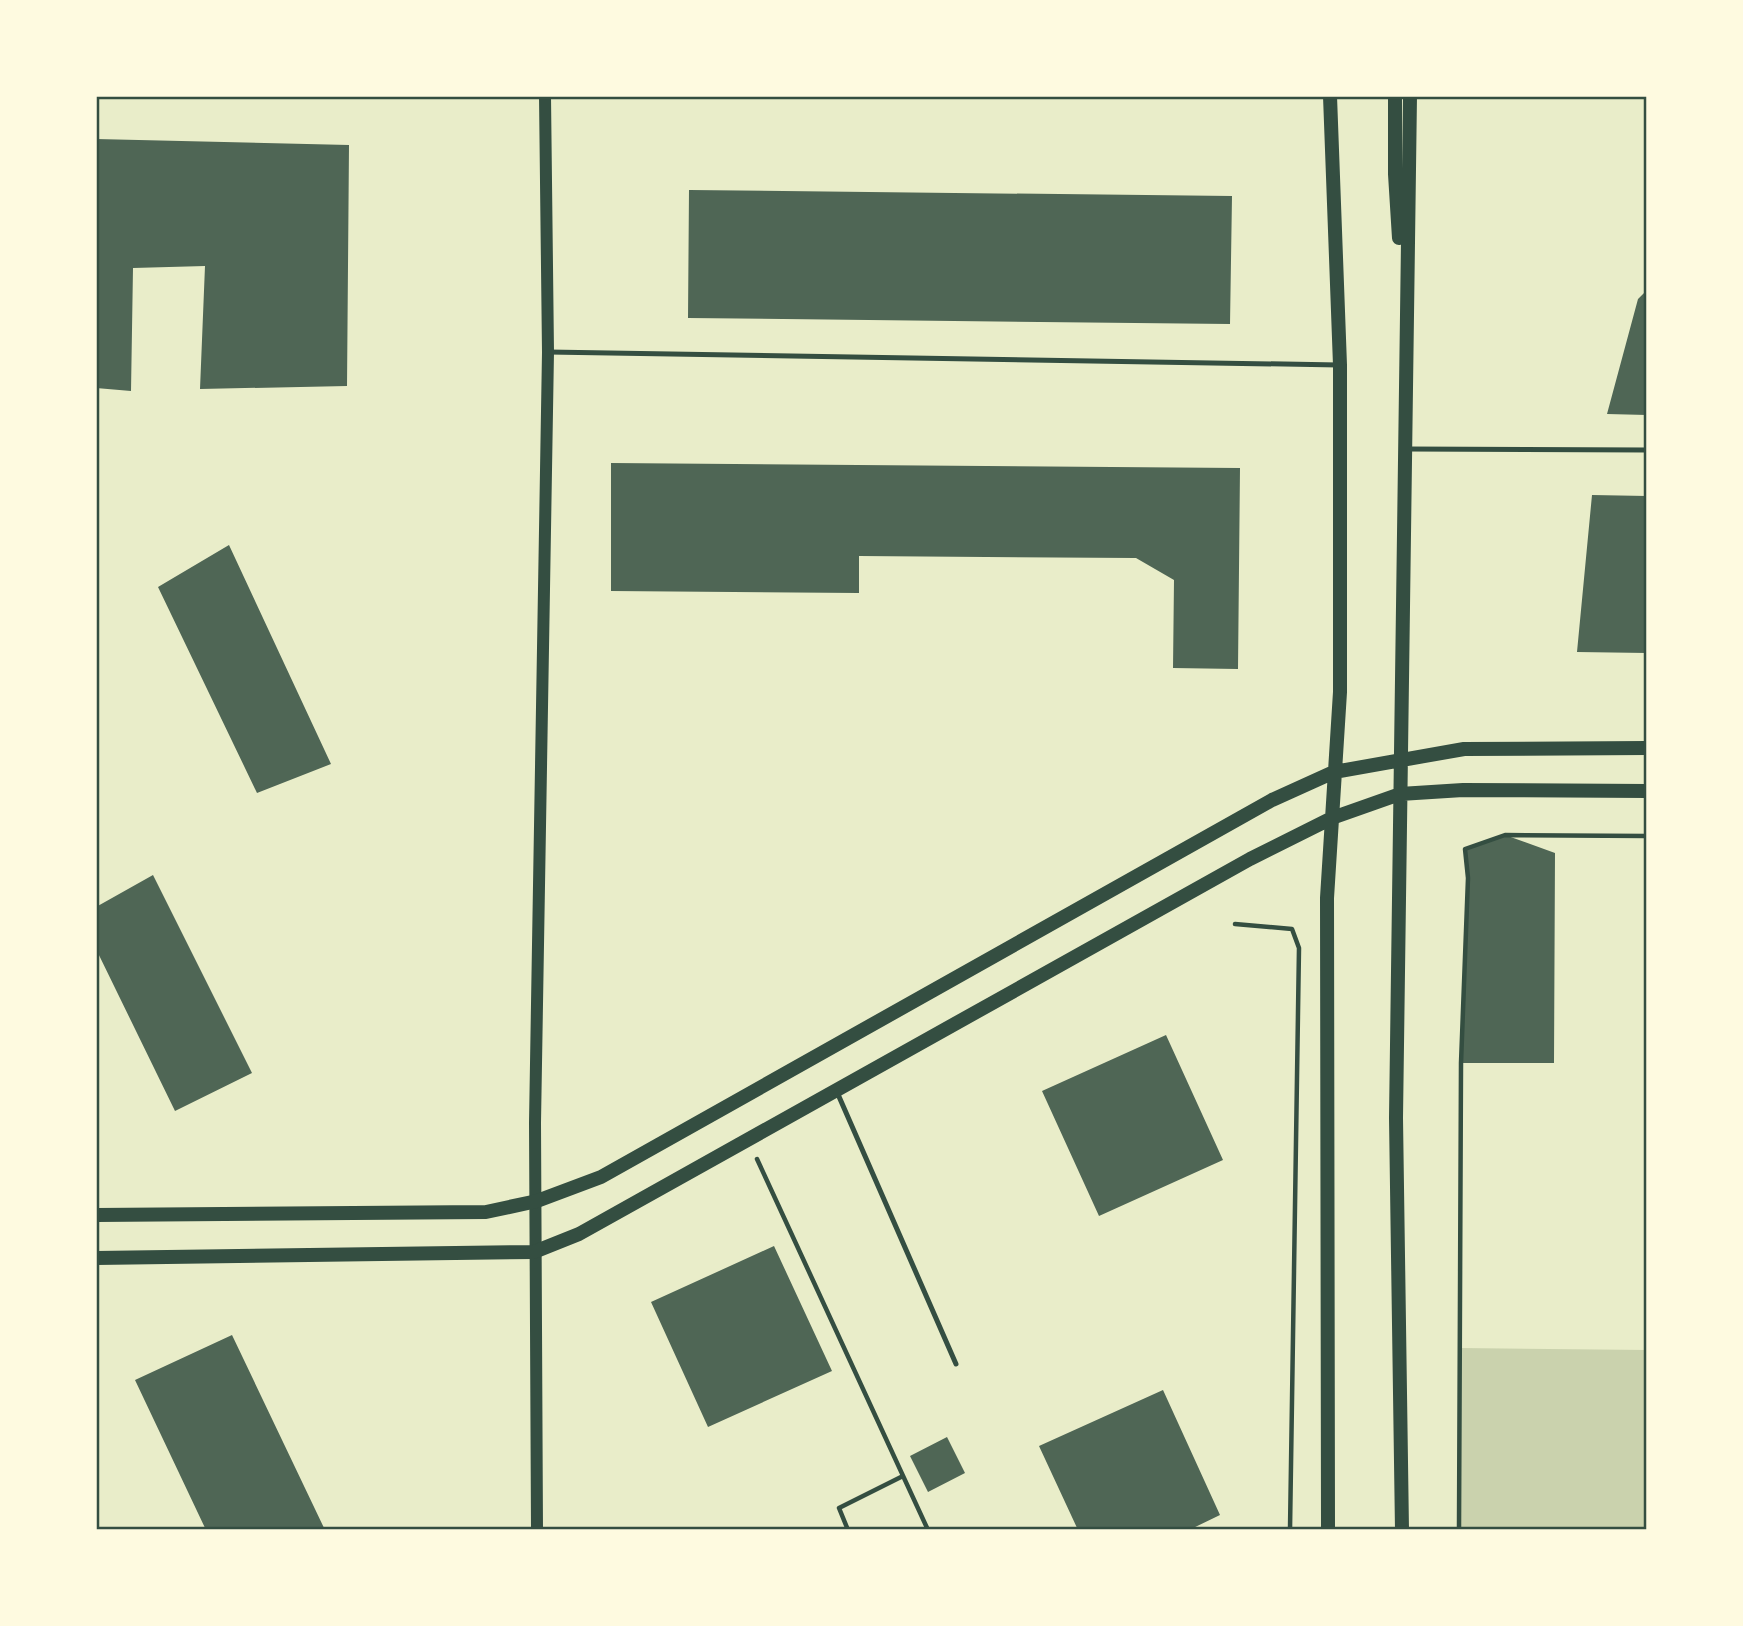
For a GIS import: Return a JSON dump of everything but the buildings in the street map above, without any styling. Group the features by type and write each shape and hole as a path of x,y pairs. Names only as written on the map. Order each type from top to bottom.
{"main road":[{"path":"1328,1530 1327,898 1340,692 1340,365 1330,96"},
{"path":"1395,96 1395,174 1406,333"},
{"path":"1402,1530 1395,1221 1410,96"},
{"path":"96,1216 486,1212 537,1201 601,1177 1272,800 1334,772 1464,749 1647,748"},
{"path":"96,1258 534,1252 579,1234 1250,859 1332,818 1400,794 1463,790 1647,792"}],"street":[{"path":"537,1530 538,1337 534,1252 537,1201 535,1123 548,352 545,96"}],"lane":[{"path":"548,352 1340,365"},
{"path":"1404,449 1647,450"},
{"path":"837,1092 956,1364"}],"path":[{"path":"1459,1530 1461,1063 1468,878 1465,849 1505,835 1647,836"},
{"path":"1235,924 1292,929 1300,948 1290,1530"},
{"path":"748,1139 928,1530"},
{"path":"848,1530 839,1508 903,1476"}],"green space":[{"path":"1460,1348 1647,1350 1647,1530 1459,1530"}]}
